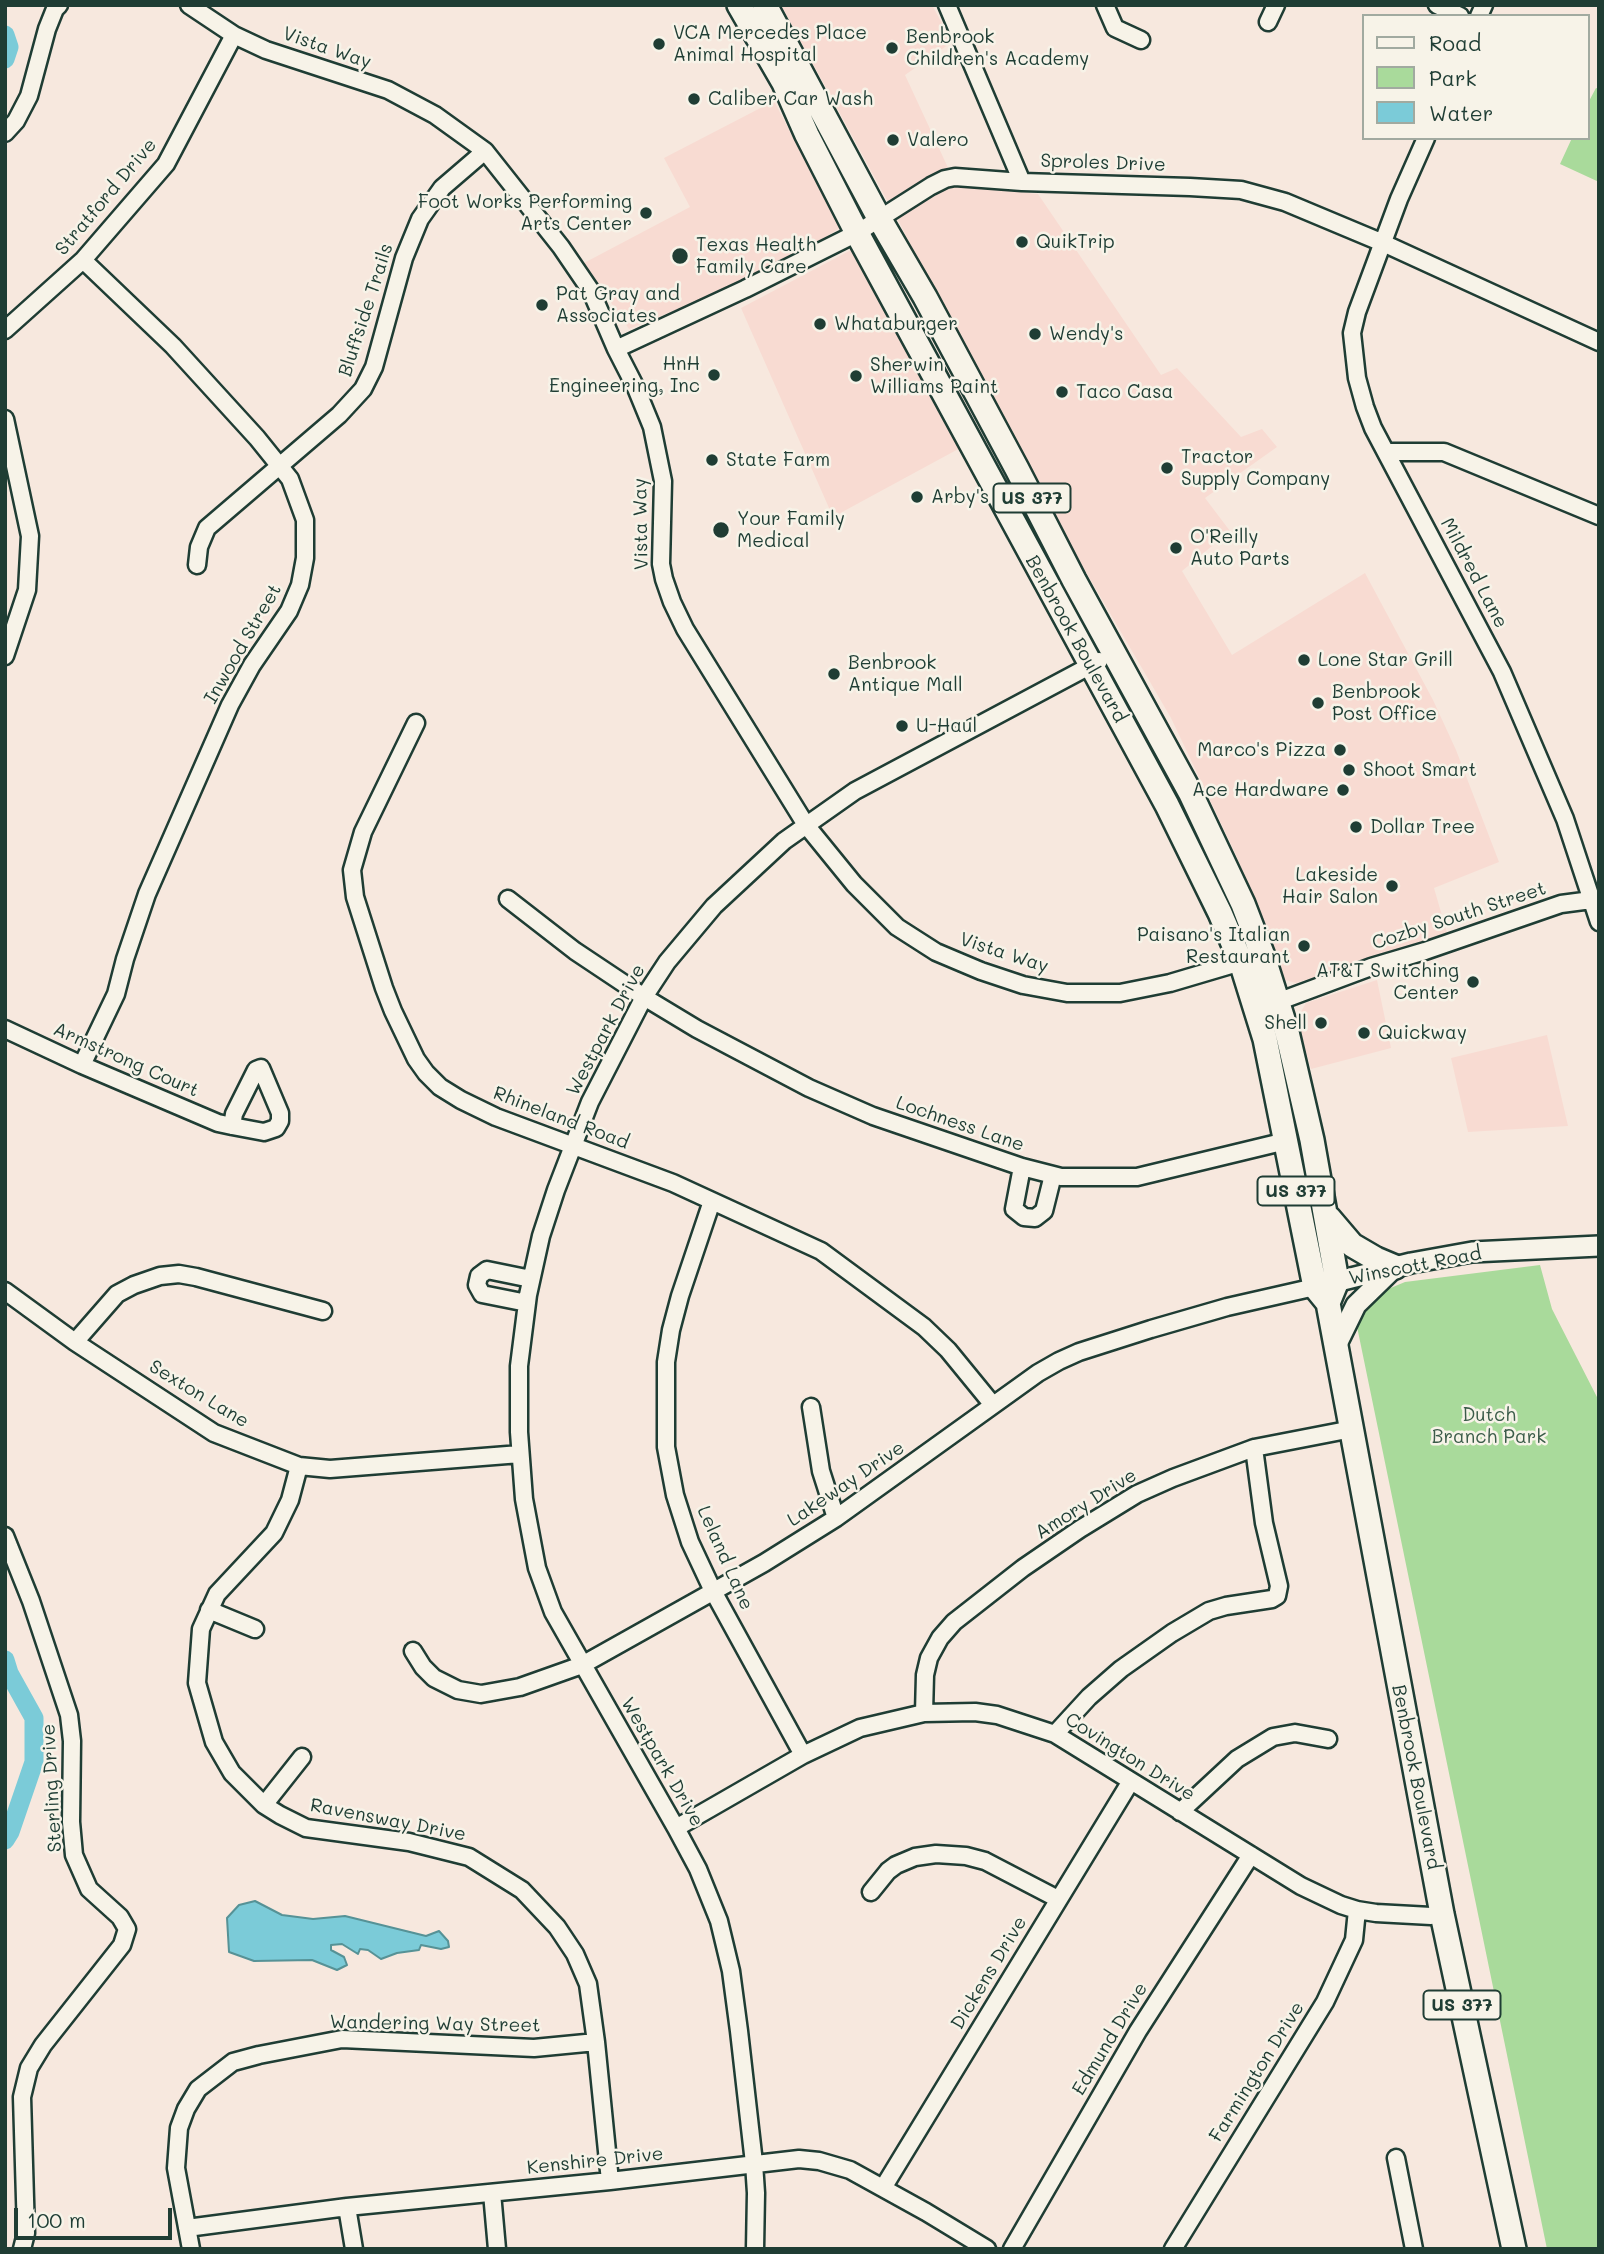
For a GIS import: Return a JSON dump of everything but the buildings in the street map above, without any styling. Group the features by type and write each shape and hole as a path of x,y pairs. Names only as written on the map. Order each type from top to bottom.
{"highway":[{"name":"Benbrook Boulevard","path":"739,5 784,83 857,233 1167,805 1241,962 1293,1054 1326,1215 1327,1291"},
{"name":"Benbrook Boulevard","path":"765,5 1191,794 1230,876 1263,956 1267,1006 1265,1039 1286,1142 1327,1291 1442,1914 1514,2249"},
{"path":"1326,1215 1352,1245 1395,1267"}],"main road":[{"name":"Winscott Road","path":"1327,1291 1395,1267 1472,1252 1599,1246"},
{"path":"1336,1346 1356,1305 1395,1267"}],"street":[{"path":"5,134 16,121 29,96 47,29 59,5"},
{"name":"Vista Way","path":"189,5 234,35 303,63 388,90 435,115 485,151 562,247 591,292 652,427 663,481 661,564 672,602 685,629 806,825 854,884 897,927 936,952 981,971 1023,985 1067,993 1120,993 1170,983 1241,962"},
{"path":"947,5 1023,182"},
{"path":"1105,5 1115,28 1141,40"},
{"path":"1268,22 1276,5"},
{"path":"1437,5 1456,14"},
{"name":"Stratford Drive","path":"5,330 83,260 166,164 234,35"},
{"name":"Mildred Lane","path":"1425,140 1399,199 1357,312 1352,333 1355,366 1365,407 1386,452 1502,672 1565,819 1596,899 1599,922"},
{"name":"Bluffside Trails","path":"197,565 199,547 207,528 339,415 363,389 374,367 404,258 420,219 442,188 485,151"},
{"name":"Sproles Drive","path":"616,349 857,233 945,179 955,177 1241,190 1285,202 1384,243 1599,342"},
{"name":"Inwood Street","path":"82,1065 116,994 147,894 230,705 252,665 289,611 300,585 305,558 305,520 290,479 257,438 173,346 83,260"},
{"path":"5,419 30,536 27,590 5,656"},
{"path":"1386,452 1444,452 1599,516"},
{"name":"Westpark Drive","path":"755,2249 754,2163 731,1971 719,1922 698,1869 553,1612 537,1568 524,1499 520,1454 519,1366 531,1279 541,1236 590,1102 644,997 667,962 714,906 765,858 855,791 1113,653"},
{"name":"Rhineland Road","path":"416,723 363,832 352,870 355,897 393,1011 416,1059 426,1073 440,1087 461,1101 496,1117 712,1200 821,1251 923,1327 948,1350 993,1405"},
{"name":"Lochness Lane","path":"508,899 575,951 644,997 809,1088 873,1116 1022,1167 1053,1175 1137,1177 1286,1142"},
{"name":"Cozby South Street","path":"1267,1006 1371,967 1561,904 1596,899"},
{"name":"Armstrong Court","path":"5,1029 82,1065 232,1126"},
{"path":"1022,1167 1014,1209 1024,1217 1035,1218 1044,1211 1053,1175"},
{"name":"Leland Lane","path":"712,1200 671,1330 665,1389 666,1447 675,1495 690,1542 713,1591 803,1755"},
{"path":"527,1303 482,1294 477,1285 479,1276 486,1270 531,1279"},
{"path":"75,1342 117,1294 160,1276 179,1274 196,1277 323,1311"},
{"name":"Sexton Lane","path":"5,1291 75,1342 214,1433 299,1466 330,1469 520,1454"},
{"name":"Lakeway Drive","path":"413,1651 434,1678 458,1690 481,1694 520,1687 582,1665 764,1563 836,1518 1038,1373 1079,1352 1214,1311 1327,1291"},
{"path":"811,1407 821,1471 836,1518"},
{"name":"Amory Drive","path":"924,1713 925,1675 929,1658 940,1638 954,1622 1080,1529 1137,1494 1254,1448 1352,1429"},
{"path":"1055,1734 1105,1683 1172,1633 1209,1611 1277,1596 1279,1586 1264,1523 1254,1448"},
{"name":"Ravensway Drive","path":"299,1466 290,1500 274,1534 217,1594 201,1629 197,1683 214,1742 232,1773 264,1805 280,1815 306,1828 409,1842 470,1857 522,1890 557,1927 575,1954 588,1984 610,2181"},
{"name":"Sterling Drive","path":"5,1536 31,1601 69,1715 74,1855 89,1889 120,1917 127,1929 122,1945 43,2045 29,2068 22,2097 26,2233 22,2249"},
{"path":"209,1610 255,1629"},
{"name":"Covington Drive","path":"676,1828 803,1755 860,1728 924,1713 948,1711 997,1715 1055,1734 1301,1886 1357,1910 1431,1916 1442,1914"},
{"path":"1180,1812 1237,1759 1273,1737 1295,1733 1328,1740"},
{"path":"264,1805 302,1757"},
{"name":"Dickens Drive","path":"883,2188 1131,1781"},
{"path":"870,1892 896,1865 915,1857 936,1854 965,1856 985,1861 1058,1899"},
{"name":"Edmund Drive","path":"1012,2249 1138,2031 1251,1855"},
{"name":"Farmington Drive","path":"1173,2249 1325,2002 1354,1940 1357,1910"},
{"name":"Wandering Way Street","path":"191,2249 176,2168 180,2128 186,2109 198,2089 233,2062 342,2039 534,2048 596,2042"},
{"path":"1396,2158 1414,2249"},
{"name":"Kenshire Drive","path":"187,2228 347,2207 799,2159 818,2161 850,2171 987,2249"},
{"path":"492,2193 497,2249"},
{"path":"347,2207 354,2249"}],"shaded area":[{"path":"781,5 932,5 952,42 905,75 956,185 1038,194 1161,375 1177,368 1241,437 1262,429 1277,447 1205,498 1230,531 1182,571 1232,655 1365,573 1433,700 1456,750 1499,862 1434,888 1447,933 1296,983 1285,980 1236,855 1171,718 1001,426 900,224"},
{"path":"774,101 840,228 763,274 629,329 584,263 690,207 664,158"},
{"path":"853,249 962,447 833,517 741,308"},
{"path":"1377,980 1391,1048 1311,1069 1297,1019 1306,1003"},
{"path":"1547,1035 1568,1126 1468,1132 1451,1058"}],"green space":[{"path":"1596,88 1599,89 1599,182 1560,164 1571,140 1590,140 1590,99"},
{"name":"Dutch Branch Park","path":"1540,1265 1552,1309 1599,1401 1599,2249 1547,2249 1354,1312 1369,1297 1405,1282"}],"water":[{"path":"255,1901 282,1915 313,1919 345,1916 426,1936 439,1931 448,1941 449,1947 441,1949 421,1945 419,1950 397,1953 381,1959 368,1950 360,1949 358,1954 342,1944 331,1945 331,1950 344,1957 347,1965 337,1970 312,1960 254,1961 229,1952 227,1918 239,1905"}],"waterway":[{"path":"5,35 9,47 5,59"},
{"path":"5,1660 9,1673 34,1718 34,1762 5,1840"}],"place":[{"name":"VCA Mercedes Place Animal Hospital","path":"659,44"},
{"name":"Benbrook Children's Academy","path":"892,48"},
{"name":"Caliber Car Wash","path":"694,99"},
{"name":"Valero","path":"893,140"},
{"name":"Foot Works Performing Arts Center","path":"646,213"},
{"name":"QuikTrip","path":"1022,242"},
{"name":"Texas Health Family Care","path":"680,256"},
{"name":"Pat Gray and Associates","path":"542,305"},
{"name":"Whataburger","path":"820,324"},
{"name":"Wendy's","path":"1035,334"},
{"name":"HnH Engineering, Inc","path":"714,375"},
{"name":"Sherwin Williams Paint","path":"856,376"},
{"name":"Taco Casa","path":"1062,392"},
{"name":"State Farm","path":"712,460"},
{"name":"Tractor Supply Company","path":"1167,468"},
{"name":"Arby's","path":"917,497"},
{"name":"Your Family Medical","path":"721,530"},
{"name":"O'Reilly Auto Parts","path":"1176,548"},
{"name":"Lone Star Grill","path":"1304,660"},
{"name":"Benbrook Antique Mall","path":"834,674"},
{"name":"Benbrook Post Office","path":"1318,703"},
{"name":"U-Haul","path":"902,726"},
{"name":"Marco's Pizza","path":"1340,750"},
{"name":"Shoot Smart","path":"1349,770"},
{"name":"Ace Hardware","path":"1343,790"},
{"name":"Dollar Tree","path":"1356,827"},
{"name":"Lakeside Hair Salon","path":"1392,886"},
{"name":"Paisano's Italian Restaurant","path":"1304,946"},
{"name":"AT&T Switching Center","path":"1473,982"},
{"name":"Shell","path":"1321,1023"},
{"name":"Quickway","path":"1364,1033"}]}
